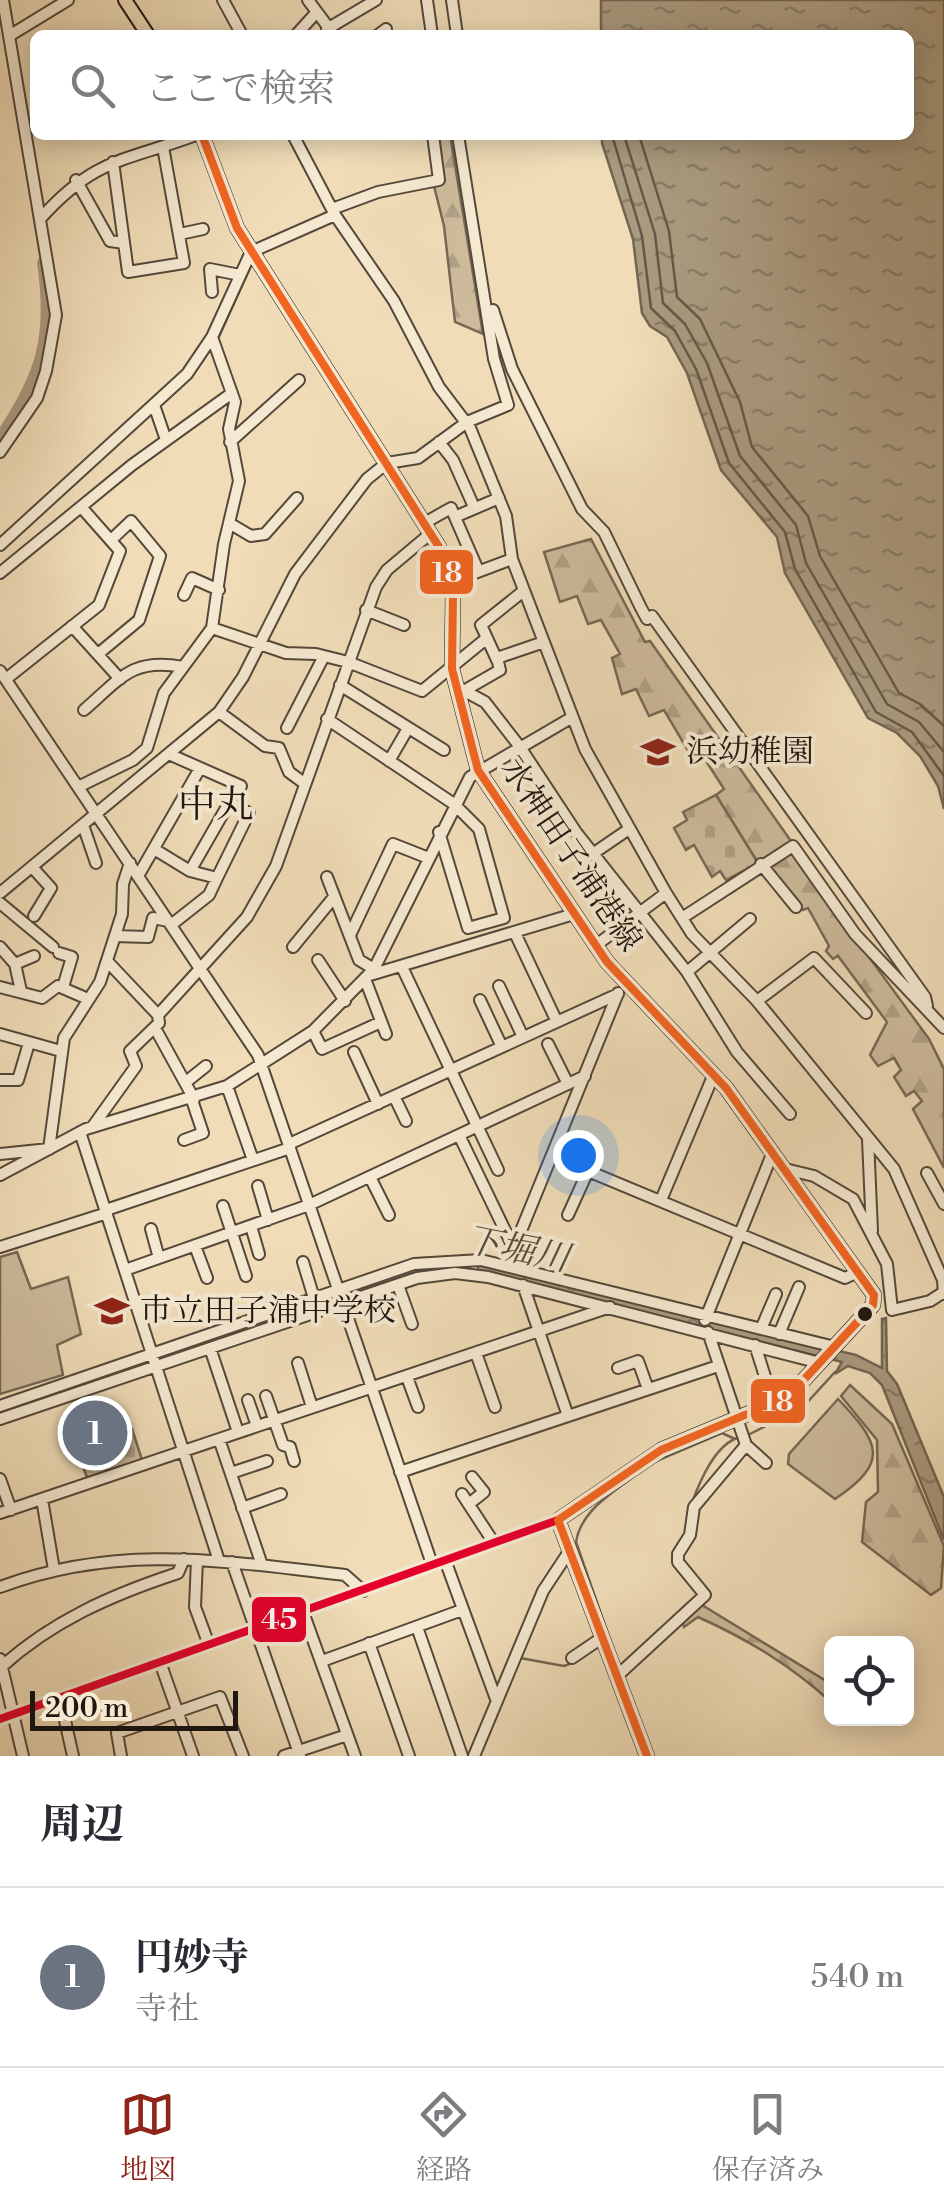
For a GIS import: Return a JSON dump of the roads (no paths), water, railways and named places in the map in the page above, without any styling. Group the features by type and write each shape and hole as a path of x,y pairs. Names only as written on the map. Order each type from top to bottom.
{"main road":[{"path":"124,0 145,30"},
{"name":"水神田子浦港線","path":"201,140 251,252 429,527 451,582 452,667 463,688 478,770 623,990 714,1074 874,1296 873,1305 774,1405 650,1456 558,1520"},
{"path":"558,1520 647,1756"}],"street":[{"path":"9,36 68,0"},
{"path":"223,0 239,30"},
{"path":"308,0 328,30"},
{"path":"333,30 376,0"},
{"path":"427,0 431,30"},
{"path":"452,0 456,30"},
{"path":"0,452 37,398 56,314 4,2"},
{"path":"300,30 314,14"},
{"path":"40,219 76,180 113,162 184,140"},
{"path":"296,140 334,212 394,301 439,387 467,422 499,498 521,593 571,718 629,829 682,918 757,1001 906,1190 943,1280 944,1292 930,1301 892,1310 887,1264 872,1231 843,1189 785,1169"},
{"path":"0,545 187,374 212,337 251,252 378,192 439,180 435,140"},
{"path":"0,894 219,712 311,550 368,479 386,464 418,458 467,422 508,405 494,359 459,140"},
{"path":"113,162 128,272 184,264 163,147"},
{"path":"76,180 110,241 124,243"},
{"path":"180,234 202,229"},
{"path":"212,292 210,269 240,276"},
{"path":"484,281 512,369 582,509 604,532 640,608 647,618 652,616 925,997 926,1006"},
{"path":"78,787 133,760 147,748 157,706 212,628 239,481 230,442 235,402 212,337"},
{"path":"230,442 298,380"},
{"path":"0,573 166,440 232,393"},
{"path":"154,405 166,440"},
{"path":"438,442 453,460 474,507"},
{"path":"446,495 478,570"},
{"path":"229,523 252,536 265,534 297,498"},
{"path":"92,1127 136,1066 130,1051 155,1028 158,1015 246,917 276,866 366,610 387,570 429,527 454,512 499,498"},
{"path":"82,508 120,551 98,605 2,674 261,1063 432,1564"},
{"path":"98,654 140,620 160,556 131,521 110,540"},
{"path":"451,582 512,559"},
{"path":"184,596 192,578 219,590"},
{"path":"463,688 500,670 481,625 521,593"},
{"path":"366,610 404,625"},
{"path":"72,626 120,679"},
{"path":"212,628 286,653 348,662 422,692 487,638"},
{"path":"497,660 541,643"},
{"path":"288,728 324,656"},
{"path":"84,710 120,679 147,663 183,667"},
{"path":"340,684 444,750"},
{"path":"463,688 484,702 520,747 594,853 687,972 737,1052 790,1114"},
{"path":"219,712 265,746 280,748 289,772 304,782"},
{"path":"0,1174 92,1127 193,1100 227,1086 313,1031 369,974 426,856 478,770 571,718"},
{"path":"327,719 454,804 479,829 504,918 468,928 439,832"},
{"path":"389,761 407,730"},
{"path":"171,755 241,786 190,871"},
{"path":"138,876 199,770"},
{"path":"170,923 209,896 249,813 229,803"},
{"path":"83,825 96,863"},
{"path":"594,853 629,829"},
{"path":"350,936 393,844 426,856"},
{"path":"682,918 793,846 855,934 944,1028"},
{"path":"154,850 190,871 216,878"},
{"path":"49,1149 60,1094 64,1038 107,961 130,863"},
{"path":"761,864 796,907"},
{"path":"32,867 51,888 34,916"},
{"path":"328,877 358,960 369,974 386,1034"},
{"path":"595,946 666,893"},
{"path":"292,948 334,897"},
{"path":"0,903 56,950 72,958 63,987 42,998 0,988"},
{"path":"369,974 574,914"},
{"path":"115,936 148,937 152,918 170,923"},
{"path":"687,972 750,919"},
{"path":"515,932 557,1022"},
{"path":"0,947 15,964 21,991"},
{"path":"15,964 34,956"},
{"path":"757,1001 814,958 866,1013"},
{"path":"318,960 345,1001"},
{"path":"107,961 158,1015"},
{"path":"402,966 498,1170"},
{"path":"499,986 522,1037"},
{"path":"63,987 88,999"},
{"path":"0,1247 290,1146 623,990"},
{"path":"507,1266 623,990"},
{"path":"480,1000 502,1047"},
{"path":"313,1031 322,1049 382,1022"},
{"path":"155,1028 186,1082 203,1133 184,1140"},
{"path":"0,1034 62,1051"},
{"path":"0,1080 18,1080 29,1043"},
{"path":"548,1044 568,1084"},
{"path":"354,1052 378,1104"},
{"path":"186,1082 206,1066"},
{"path":"661,1200 714,1074"},
{"path":"125,1270 309,1206 584,1076"},
{"path":"227,1086 253,1160"},
{"path":"394,1096 406,1121"},
{"path":"80,1132 219,1561"},
{"path":"459,1135 514,1249"},
{"path":"868,1140 872,1231"},
{"path":"0,1154 49,1149"},
{"path":"766,1463 746,1445 705,1332 706,1315 772,1152"},
{"path":"552,1156 845,1278 858,1272"},
{"path":"568,1215 588,1171"},
{"path":"927,1173 944,1204"},
{"path":"370,1176 389,1215"},
{"path":"258,1186 268,1220"},
{"path":"224,1206 246,1276"},
{"path":"251,1226 259,1254"},
{"path":"150,1229 159,1258"},
{"path":"195,1246 207,1278"},
{"path":"0,1419 314,1298 431,1261 464,1259 507,1266 761,1329 828,1354"},
{"path":"303,1262 314,1298"},
{"path":"0,1406 154,1360 210,1348 398,1284 455,1273 522,1284 755,1344 828,1354"},
{"path":"398,1284 412,1324"},
{"path":"522,1284 568,1416"},
{"path":"779,1334 799,1287"},
{"path":"761,1329 776,1294"},
{"path":"0,1478 5,1511 610,1307"},
{"path":"755,1344 774,1405"},
{"path":"210,1348 238,1432"},
{"path":"476,1353 495,1408"},
{"path":"618,1368 638,1361 648,1389"},
{"path":"298,1363 312,1407"},
{"path":"400,1472 718,1366"},
{"path":"407,1376 418,1407"},
{"path":"266,1396 294,1461"},
{"path":"248,1400 257,1426"},
{"path":"219,1439 262,1566"},
{"path":"617,1676 705,1595 678,1562 678,1554 690,1535 694,1507 746,1445"},
{"path":"231,1474 267,1461"},
{"path":"470,1503 484,1492 472,1477"},
{"path":"242,1508 281,1494"},
{"path":"462,1494 494,1543"},
{"path":"42,1499 54,1570"},
{"path":"0,1719 558,1520"},
{"path":"474,1756 496,1699 570,1550"},
{"path":"445,1560 496,1699"},
{"path":"0,1588 92,1561 181,1566"},
{"path":"23,1756 1,1664 72,1614 181,1566 219,1561 345,1575 364,1591"},
{"path":"232,1562 299,1754"},
{"path":"197,1563 195,1607 209,1645"},
{"path":"556,1572 558,1592"},
{"path":"322,1661 462,1610"},
{"path":"303,1612 355,1756"},
{"path":"416,1627 462,1756"},
{"path":"572,1658 602,1637"},
{"path":"369,1643 410,1756"},
{"path":"160,1662 193,1756"},
{"path":"121,1756 116,1734 220,1697 243,1756"},
{"path":"60,1698 73,1756"},
{"path":"284,1756 347,1735"}],"water":[{"path":"601,0 944,0 944,809 938,786 920,756 897,733 868,718 785,573 777,537 721,470 687,373 667,337 650,326 642,313 633,239 602,143 914,140 914,30 601,30"},
{"path":"478,1265 856,1355 882,1368 882,1319 886,1318 887,1371 897,1384 944,1497 944,1540 882,1385 870,1373 848,1366 835,1374 842,1362 478,1271"}],"waterway":[{"path":"0,438 26,395 41,355 47,313 43,263"},
{"path":"217,341 249,270"},
{"name":"下堀川","path":"0,1412 437,1266"},
{"path":"748,1435 803,1407 835,1372"},
{"path":"654,1462 722,1433 735,1439"},
{"path":"685,1534 695,1494 709,1465 717,1453 737,1438"},
{"path":"610,1640 576,1542 591,1512 635,1475"},
{"path":"27,1640 45,1627"},
{"path":"520,1658 564,1666 575,1662"}],"place":[{"name":"浜幼稚園","path":"658,752"},
{"name":"市立田子浦中学校","path":"112,1311"},
{"name":"円妙寺","path":"95,1433"}],"district":[{"name":"中丸","path":"216,805"}]}
